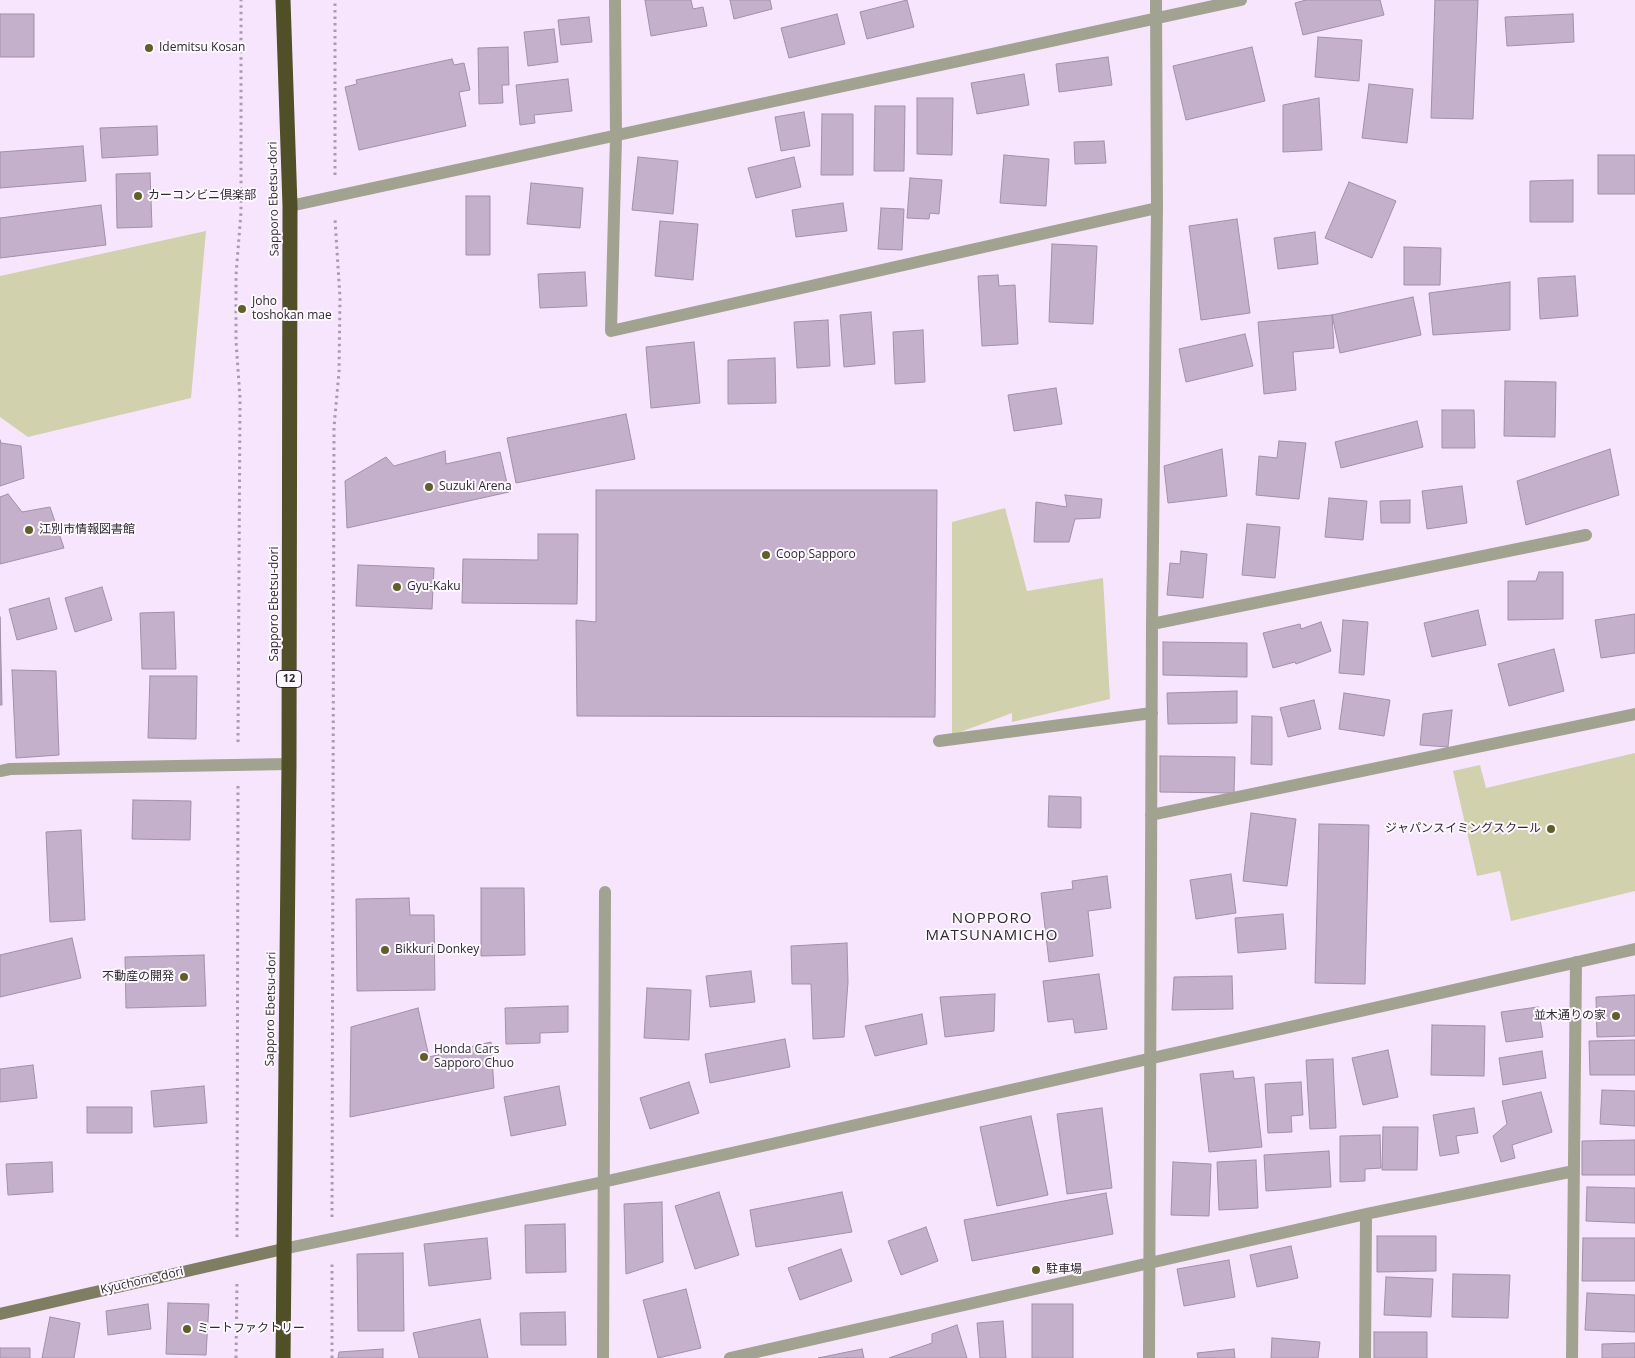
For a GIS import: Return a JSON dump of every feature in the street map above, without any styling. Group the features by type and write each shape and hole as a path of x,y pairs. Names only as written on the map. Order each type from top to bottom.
{"highway":[{"name":"Sapporo Ebetsu-dori","path":"283,1358 289,764 290,206 284,0"}],"street":[{"path":"615,0 616,137 611,332 1157,208"},
{"path":"1149,1358 1152,624 1157,208 1156,0"},
{"path":"290,206 616,137 1240,0"},
{"path":"1152,624 1586,535"},
{"path":"939,741 1152,713"},
{"path":"1151,815 1635,714"},
{"path":"0,771 20,768 289,764"},
{"path":"603,1358 605,892"},
{"path":"283,1249 603,1182 1635,949"},
{"path":"1572,1358 1576,962"},
{"path":"730,1358 1366,1214 1574,1171"},
{"path":"1365,1358 1366,1214"},
{"name":"Kyuchome dori","path":"0,1314 283,1249"}],"path":[{"path":"236,1358 240,398 236,303 241,212 241,0"},
{"path":"332,1358 334,426 340,298 335,196 335,0"}],"green space":[{"path":"206,231 191,398 28,437 0,417 0,276"},
{"path":"1005,508 1027,591 1103,578 1110,699 1012,722 1012,713 952,735 952,522"},
{"name":"ジャパンスイミングスクール","path":"1635,753 1635,891 1511,921 1500,871 1477,876 1453,771 1480,765 1486,788"}],"building":[{"path":"645,0 691,0 693,9 703,7 707,26 651,36"},
{"path":"730,0 770,0 772,9 734,19"},
{"path":"907,0 914,27 867,39 860,12"},
{"path":"1306,0 1380,0 1384,15 1303,35 1295,3"},
{"path":"1435,0 1478,0 1473,119 1431,118"},
{"path":"0,14 34,14 34,57 0,57"},
{"path":"837,14 845,44 789,58 781,28"},
{"path":"1573,14 1574,42 1507,46 1505,17"},
{"path":"589,17 592,42 561,45 558,20"},
{"path":"554,29 558,62 528,66 524,32"},
{"path":"1318,37 1362,40 1359,81 1315,77"},
{"path":"508,47 509,85 502,85 503,103 479,104 478,48"},
{"path":"1252,47 1265,101 1186,120 1173,66"},
{"path":"1108,57 1112,85 1059,92 1056,64"},
{"path":"452,59 454,65 464,63 470,90 459,92 466,126 359,150 345,87 357,84 356,80"},
{"path":"1024,74 1029,105 977,114 971,83"},
{"path":"568,79 572,111 534,115 535,123 520,125 516,85"},
{"path":"1369,84 1413,89 1407,143 1362,138"},
{"path":"917,98 953,98 952,155 917,154"},
{"path":"1319,98 1322,150 1283,152 1283,105"},
{"path":"875,106 905,106 904,171 874,171"},
{"path":"804,112 810,146 781,151 775,117"},
{"path":"822,114 853,114 853,175 821,175"},
{"path":"157,126 158,155 102,158 100,128"},
{"path":"1104,141 1106,163 1075,164 1074,142"},
{"path":"83,146 86,181 0,188 0,152"},
{"path":"1004,155 1049,159 1046,206 1000,203"},
{"path":"1598,155 1635,155 1635,194 1598,194"},
{"path":"638,157 678,161 673,214 632,210"},
{"path":"794,157 801,187 756,198 748,168"},
{"path":"150,173 152,227 117,228 116,174"},
{"path":"910,178 942,180 939,214 930,213 929,219 907,218"},
{"path":"1573,180 1573,222 1530,222 1530,181"},
{"path":"1349,182 1396,201 1372,258 1325,238"},
{"path":"531,183 583,188 580,228 527,224"},
{"path":"466,196 490,196 490,255 466,255"},
{"path":"843,203 847,231 796,237 792,210"},
{"path":"101,205 106,245 0,258 0,218"},
{"path":"881,208 904,209 902,250 878,249"},
{"path":"1237,219 1250,313 1201,320 1189,226"},
{"path":"660,221 698,224 693,280 655,276"},
{"path":"1315,232 1318,264 1278,269 1274,238"},
{"path":"1052,244 1097,246 1093,324 1049,322"},
{"path":"1404,247 1441,248 1440,285 1404,285"},
{"path":"585,272 587,306 540,308 538,274"},
{"path":"998,275 999,286 1015,285 1018,344 982,346 978,276"},
{"path":"1575,276 1578,316 1540,319 1538,278"},
{"path":"1510,282 1510,330 1433,335 1429,293"},
{"path":"1413,297 1421,335 1340,353 1332,315"},
{"path":"871,312 875,364 844,367 840,315"},
{"path":"1332,315 1334,348 1293,352 1296,390 1264,394 1258,322"},
{"path":"828,320 830,366 797,368 794,322"},
{"path":"923,330 925,382 895,384 893,332"},
{"path":"1245,334 1253,366 1186,382 1179,349"},
{"path":"694,342 700,403 651,408 646,347"},
{"path":"775,358 776,403 728,404 728,360"},
{"path":"1505,381 1556,382 1555,437 1504,436"},
{"path":"1056,388 1062,424 1014,431 1008,395"},
{"path":"1442,410 1474,410 1475,448 1442,448"},
{"path":"626,414 635,459 516,483 507,438"},
{"path":"1417,421 1423,447 1341,468 1335,442"},
{"path":"0,440 1,443 21,446 24,478 0,486"},
{"path":"1279,441 1306,443 1299,499 1256,495 1259,456 1277,458"},
{"path":"1222,449 1227,496 1168,503 1164,466"},
{"path":"1610,449 1619,495 1526,525 1517,481"},
{"path":"445,451 446,464 500,452 509,492 347,528 345,481 386,457 394,466"},
{"path":"1462,486 1467,523 1427,529 1422,491"},
{"name":"Coop Sapporo","path":"596,490 937,490 935,717 577,716 576,620 596,622"},
{"name":"江別市情報図書館","path":"8,494 22,512 50,507 64,548 0,564 0,497"},
{"path":"1065,495 1102,499 1100,518 1075,519 1069,542 1034,542 1036,502 1067,507"},
{"path":"1329,498 1367,501 1363,540 1325,537"},
{"path":"1410,500 1410,523 1381,523 1380,501"},
{"path":"1247,524 1280,527 1275,578 1242,575"},
{"path":"538,534 578,534 577,604 462,603 463,559 538,560"},
{"path":"1181,551 1207,554 1203,598 1167,595 1170,563 1180,564"},
{"path":"358,565 434,568 432,609 356,606"},
{"path":"1539,572 1563,572 1563,619 1508,620 1508,581 1536,581"},
{"path":"102,587 112,620 75,632 65,598"},
{"path":"49,598 57,629 17,640 9,609"},
{"path":"1478,610 1486,645 1432,657 1424,623"},
{"path":"174,612 176,669 142,669 140,613"},
{"path":"1635,614 1635,653 1601,658 1595,620"},
{"path":"0,617 2,705 0,705"},
{"path":"1343,620 1368,622 1364,675 1339,673"},
{"path":"1321,622 1331,651 1296,664 1295,662 1273,668 1263,633 1300,624 1301,629"},
{"path":"1163,642 1247,643 1247,677 1163,675"},
{"path":"1554,649 1564,691 1509,706 1498,664"},
{"path":"12,670 56,671 59,755 16,758"},
{"path":"150,676 197,676 196,739 148,738"},
{"path":"1237,691 1237,723 1168,724 1167,693"},
{"path":"1344,693 1390,700 1384,736 1339,729"},
{"path":"1314,700 1321,729 1288,737 1280,708"},
{"path":"1452,710 1448,747 1420,745 1423,714"},
{"path":"1252,716 1272,717 1272,765 1251,764"},
{"path":"1160,756 1235,757 1234,793 1160,792"},
{"path":"1049,796 1081,797 1081,828 1048,827"},
{"path":"133,800 191,801 190,840 132,839"},
{"path":"1251,813 1296,819 1287,886 1243,881"},
{"path":"1319,824 1369,825 1365,984 1315,983"},
{"path":"81,830 85,920 50,922 46,832"},
{"path":"1231,874 1236,913 1196,919 1190,880"},
{"path":"1107,876 1111,908 1088,911 1093,956 1049,962 1041,893 1073,889 1072,881"},
{"path":"481,888 524,888 525,955 481,956"},
{"path":"409,898 410,915 434,915 435,990 357,991 356,899"},
{"path":"1283,914 1286,949 1238,953 1235,918"},
{"path":"72,938 81,978 0,997 0,955"},
{"path":"847,943 848,982 844,1037 813,1039 811,984 792,984 791,946"},
{"path":"204,955 206,1006 126,1008 125,957"},
{"path":"751,971 755,1002 710,1007 706,976"},
{"path":"1099,974 1107,1029 1075,1033 1073,1019 1048,1022 1043,981"},
{"path":"1232,976 1233,1009 1172,1010 1174,977"},
{"path":"647,988 691,990 689,1040 644,1038"},
{"path":"995,994 994,1031 945,1037 940,997"},
{"name":"並木通りの家","path":"1635,995 1635,1036 1597,1037 1596,997"},
{"path":"568,1006 568,1032 540,1033 540,1043 506,1044 505,1008"},
{"path":"1538,1007 1543,1037 1506,1042 1501,1012"},
{"path":"418,1008 429,1057 491,1042 494,1088 350,1117 351,1027"},
{"path":"922,1014 927,1044 875,1056 865,1026"},
{"path":"1432,1025 1485,1026 1484,1076 1431,1075"},
{"path":"785,1039 790,1067 710,1083 705,1054"},
{"path":"1635,1040 1635,1075 1590,1075 1589,1041"},
{"path":"1388,1050 1398,1097 1363,1105 1352,1058"},
{"path":"1542,1051 1546,1078 1503,1085 1499,1058"},
{"path":"1333,1059 1336,1128 1310,1129 1306,1060"},
{"path":"33,1065 37,1098 0,1102 0,1069"},
{"path":"1233,1071 1234,1079 1254,1077 1262,1147 1209,1152 1200,1074"},
{"path":"689,1082 699,1113 650,1129 640,1098"},
{"path":"1301,1082 1303,1115 1291,1116 1292,1132 1268,1133 1265,1084"},
{"path":"204,1086 207,1123 154,1127 151,1091"},
{"path":"559,1086 566,1125 511,1136 504,1097"},
{"path":"1602,1090 1635,1091 1635,1126 1600,1124"},
{"path":"1541,1092 1552,1132 1512,1145 1515,1158 1501,1162 1493,1136 1507,1124 1502,1101"},
{"path":"87,1107 132,1107 132,1133 87,1133"},
{"path":"1102,1108 1112,1188 1067,1194 1057,1114"},
{"path":"1474,1108 1478,1133 1456,1136 1459,1153 1440,1156 1433,1115"},
{"path":"1031,1116 1048,1195 997,1206 980,1127"},
{"path":"1383,1127 1418,1127 1417,1170 1382,1170"},
{"path":"1380,1135 1381,1168 1365,1169 1365,1181 1340,1182 1340,1136"},
{"path":"1635,1140 1635,1175 1582,1175 1582,1141"},
{"path":"1329,1151 1331,1187 1266,1191 1264,1155"},
{"path":"1256,1160 1258,1208 1219,1210 1217,1162"},
{"path":"52,1162 53,1192 8,1195 6,1164"},
{"path":"1173,1162 1211,1164 1209,1216 1171,1215"},
{"path":"1587,1187 1635,1188 1635,1223 1586,1221"},
{"path":"719,1192 739,1255 695,1269 675,1206"},
{"path":"842,1192 852,1232 756,1247 750,1210"},
{"path":"1106,1193 1113,1234 972,1261 964,1220"},
{"path":"662,1202 663,1262 626,1274 624,1204"},
{"path":"565,1224 566,1272 526,1273 525,1225"},
{"path":"926,1227 938,1261 901,1275 888,1241"},
{"path":"1377,1236 1436,1236 1436,1271 1377,1272"},
{"path":"487,1238 491,1279 429,1286 424,1244"},
{"path":"1583,1238 1635,1238 1635,1281 1582,1281"},
{"path":"1291,1246 1298,1278 1257,1287 1250,1255"},
{"path":"841,1249 852,1281 800,1300 788,1268"},
{"path":"403,1253 404,1331 358,1331 357,1254"},
{"path":"1229,1260 1235,1297 1184,1306 1177,1269"},
{"path":"1453,1274 1510,1275 1508,1318 1452,1317"},
{"path":"1386,1277 1433,1279 1431,1317 1384,1315"},
{"path":"686,1289 701,1348 658,1358 643,1300"},
{"path":"1587,1293 1635,1295 1635,1332 1585,1330"},
{"name":"ミートファクトリー","path":"168,1303 209,1304 206,1355 166,1354"},
{"path":"148,1304 151,1329 108,1335 106,1311"},
{"path":"1032,1304 1073,1304 1073,1358 1032,1358"},
{"path":"565,1312 566,1345 521,1345 520,1313"},
{"path":"50,1317 80,1323 74,1358 42,1358"},
{"path":"480,1319 488,1358 419,1358 413,1333"},
{"path":"1003,1321 1006,1358 980,1358 977,1323"},
{"path":"957,1325 967,1358 889,1358 932,1343 932,1334"},
{"path":"1374,1332 1427,1332 1427,1358 1374,1358"},
{"path":"1272,1338 1320,1342 1318,1358 1271,1358"},
{"path":"1635,1343 1635,1358 1602,1358 1602,1344"},
{"path":"0,1348 30,1348 30,1358 0,1358"},
{"path":"383,1349 383,1358 338,1358 339,1352"},
{"path":"862,1349 864,1358 818,1358"},
{"path":"1234,1349 1235,1358 1198,1358 1197,1353"}],"place":[{"name":"Idemitsu Kosan","path":"149,48"},
{"name":"カーコンビニ倶楽部","path":"138,196"},
{"name":"Joho toshokan mae","path":"242,309"},
{"name":"Suzuki Arena","path":"429,487"},
{"name":"江別市情報図書館","path":"29,530"},
{"name":"Coop Sapporo","path":"766,555"},
{"name":"Gyu-Kaku","path":"397,587"},
{"name":"ジャパンスイミングスクール","path":"1551,829"},
{"name":"Bikkuri Donkey","path":"385,950"},
{"name":"不動産の開発","path":"184,977"},
{"name":"並木通りの家","path":"1616,1016"},
{"name":"Honda Cars Sapporo Chuo","path":"424,1057"},
{"name":"駐車場","path":"1036,1270"},
{"name":"ミートファクトリー","path":"187,1329"}],"district":[{"name":"NOPPORO MATSUNAMICHO","path":"992,928"}]}
